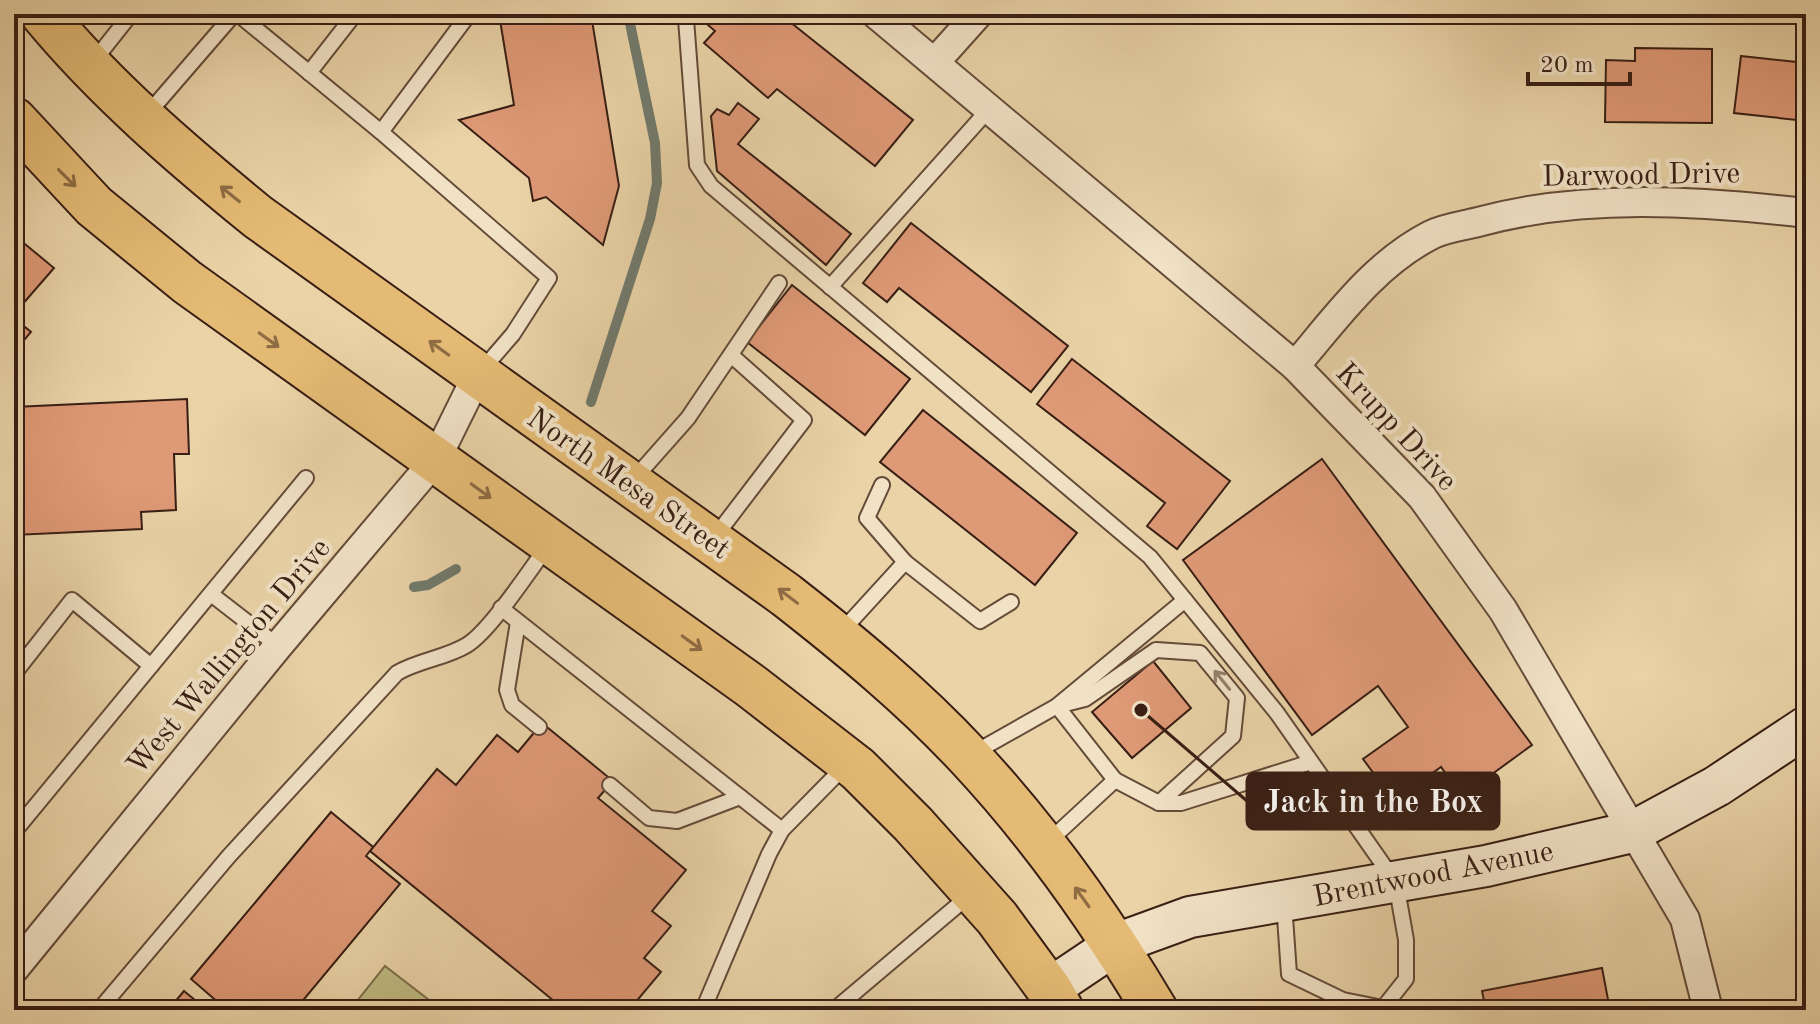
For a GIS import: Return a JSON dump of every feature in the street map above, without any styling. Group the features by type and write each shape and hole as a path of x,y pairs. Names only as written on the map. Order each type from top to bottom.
{"main road":[{"name":"North Mesa Street","path":"43,14 175,149 258,217 786,595 912,701 968,756 1045,845 1116,944 1155,1010"},
{"path":"14,120 94,206 187,282 751,686 849,762 913,824 997,918 1050,1000"}],"street":[{"name":"Krupp Drive","path":"876,14 1295,366 1422,497 1503,610 1685,919 1708,1010"},
{"path":"935,62 978,14"},
{"name":"Darwood Drive","path":"1295,366 1374,274 1432,234 1523,210 1621,203 1726,204 1806,213"},
{"name":"West Wallington Drive","path":"14,969 278,646 436,459 477,376"},
{"name":"Brentwood Avenue","path":"1050,1000 1116,944 1190,917 1486,866 1632,832 1717,786 1806,728"}],"lane":[{"path":"90,65 131,14"},
{"path":"144,118 236,14 381,132 549,278 513,334 477,376"},
{"path":"309,73 355,14"},
{"path":"381,132 469,14"},
{"path":"688,14 697,165 711,186 1150,557 1277,713 1396,883 1406,940 1406,979 1383,1009 1340,1005 1289,974 1284,902"},
{"path":"830,287 990,108"},
{"path":"630,484 688,418 779,283"},
{"path":"711,541 804,420 731,355"},
{"path":"14,832 306,478"},
{"path":"882,485 867,518 905,562 980,621 1011,602"},
{"path":"99,1010 229,856 397,673 410,665 468,645 501,608 551,542"},
{"path":"838,636 905,562"},
{"path":"211,594 278,646"},
{"path":"14,674 72,600 151,666"},
{"path":"968,756 1057,706 1185,600"},
{"path":"501,608 782,830"},
{"path":"518,622 507,690 512,705 539,727"},
{"path":"1057,706 1085,699 1156,650 1200,653 1237,698 1233,736 1159,803"},
{"path":"1057,706 1115,780 1159,803 1181,803 1311,762"},
{"path":"703,1010 782,830 849,762"},
{"path":"1045,845 1115,780"},
{"path":"610,785 649,818 677,821 740,797"},
{"path":"834,1010 974,891"}],"shaded area":[{"path":"385,966 442,1010 350,1010"}],"building":[{"path":"499,14 591,14 619,186 603,245 546,197 533,201 529,178 459,120 514,105"},
{"path":"703,14 780,14 913,120 875,166 777,89 768,98 704,43 715,31 700,18"},
{"path":"1635,48 1712,49 1712,123 1605,122 1606,60 1635,61"},
{"path":"1741,56 1806,63 1806,121 1734,113"},
{"path":"738,103 759,119 738,144 851,234 826,265 717,171 711,116 717,109 729,115"},
{"path":"911,223 1068,346 1031,392 899,288 887,302 863,283"},
{"path":"14,235 54,268 14,314"},
{"path":"792,285 910,379 865,435 747,342"},
{"path":"14,318 31,332 14,352"},
{"path":"1072,359 1230,481 1177,549 1147,526 1165,503 1037,404"},
{"path":"187,399 189,454 174,454 176,510 141,512 142,529 14,535 14,407"},
{"path":"923,410 1077,533 1035,585 880,462"},
{"path":"1322,459 1532,745 1462,796 1441,767 1394,801 1363,759 1408,727 1378,686 1312,735 1183,560"},
{"path":"1153,661 1191,708 1132,758 1092,712"},
{"path":"542,723 613,781 598,798 686,870 652,911 671,926 644,958 661,972 629,1010 565,1010 370,851 437,769 456,785 497,735 518,752"},
{"path":"331,812 373,847 366,856 400,884 295,1010 227,1010 191,979"},
{"path":"1602,968 1610,1010 1486,1010 1482,991"},
{"path":"184,991 207,1010 168,1010"}],"waterway":[{"path":"591,402 650,219 657,183 655,143 628,14"},
{"path":"414,587 428,585 456,569"}],"place":[{"name":"Jack in the Box","path":"1141,710"}]}
